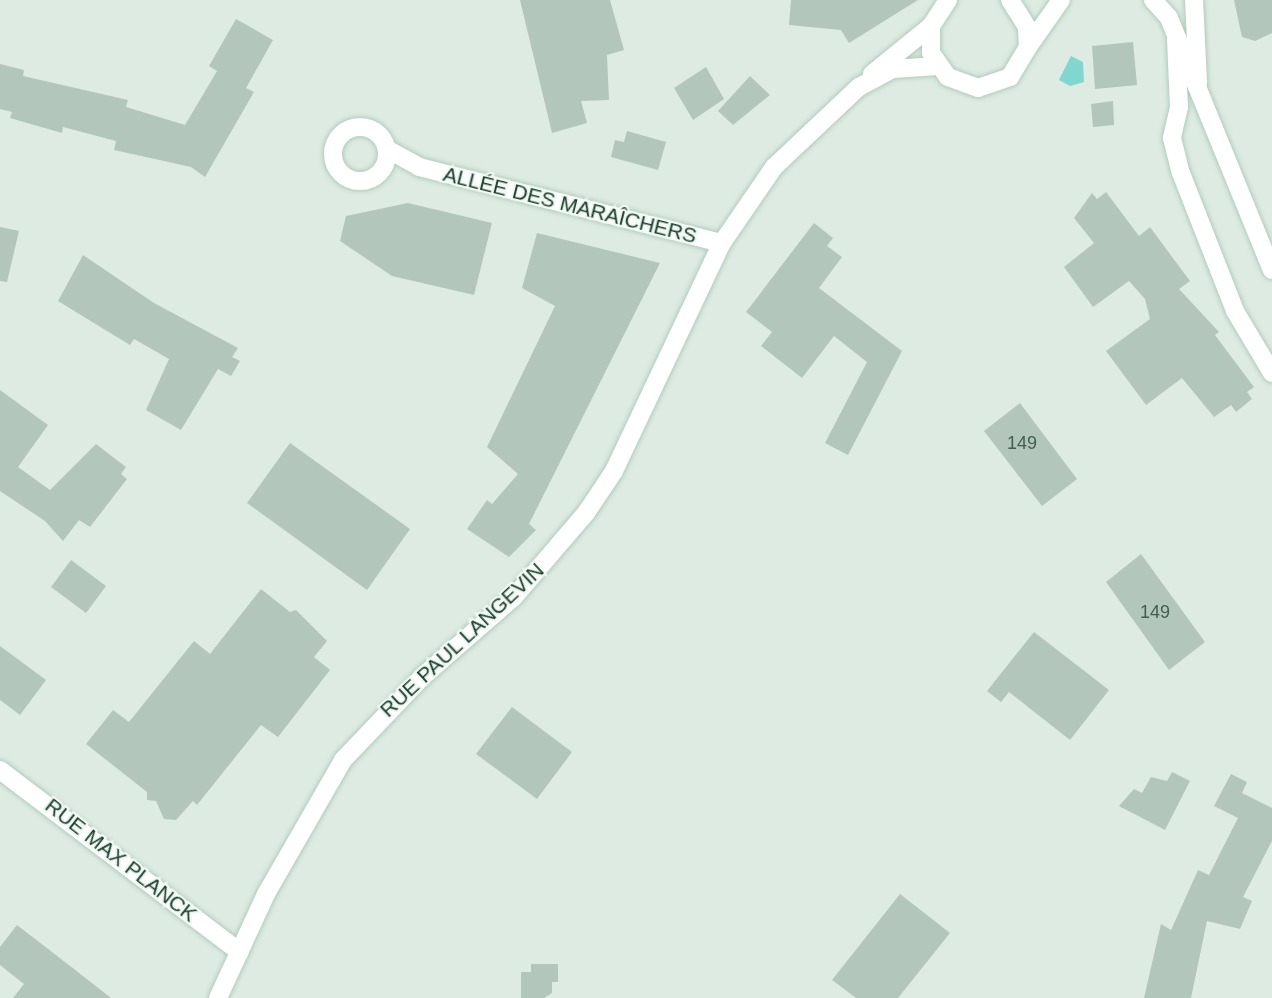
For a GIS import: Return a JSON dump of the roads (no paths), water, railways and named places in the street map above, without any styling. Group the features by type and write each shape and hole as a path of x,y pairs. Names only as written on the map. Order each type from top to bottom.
{"street":[{"path":"1010,0 1027,27 1028,47"},
{"path":"938,9 938,66 958,84 995,86 1022,64 1028,47 1061,0"},
{"path":"1153,0 1176,37 1198,97 1272,270"},
{"path":"1194,0 1198,97"},
{"name":"RUE PAUL LANGEVIN","path":"218,998 302,825 343,760 422,677 514,597 586,513 614,471 722,243 790,147 859,87 938,9"},
{"path":"1176,37 1179,107 1172,138 1181,173 1235,311 1272,373"},
{"name":"RUE PAUL LANGEVIN","path":"859,87 893,69 938,66"},
{"path":"358,127 381,137 387,149 380,172 371,178 349,178 338,170 334,148 339,137 358,127"},
{"name":"ALLÉE DES MARAÎCHERS","path":"387,149 419,167 722,243"},
{"name":"ALLÉE DES MARAÎCHERS","path":"380,172 419,167"},
{"name":"RUE MAX PLANCK","path":"0,770 240,952"}],"water":[{"path":"1071,56 1083,62 1084,82 1070,86 1059,80"}]}
